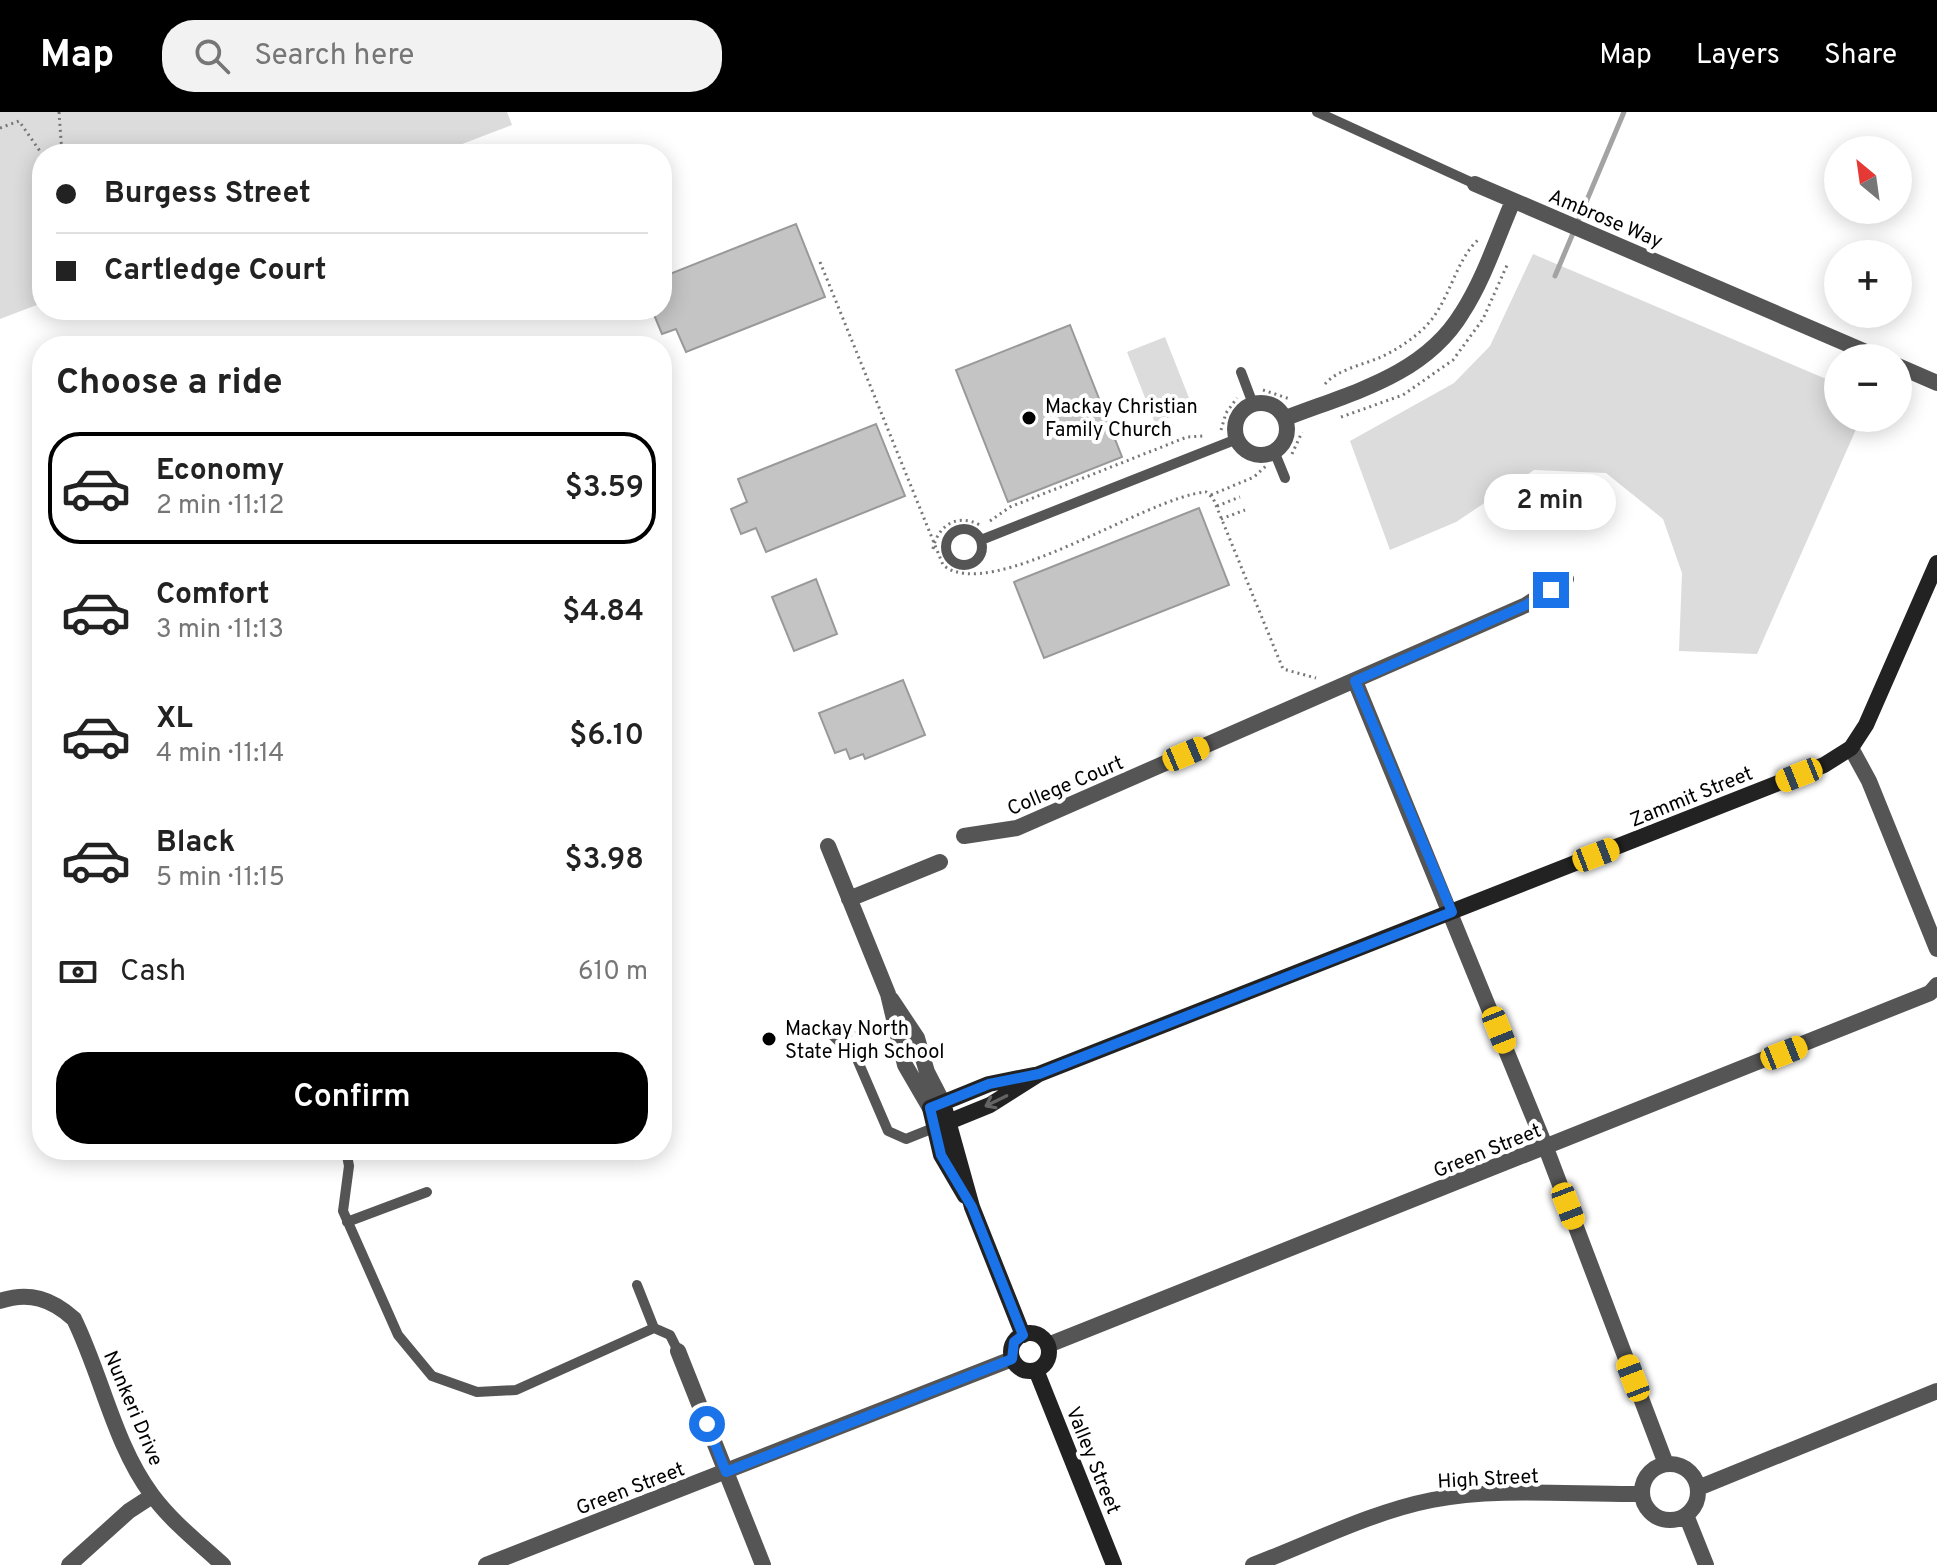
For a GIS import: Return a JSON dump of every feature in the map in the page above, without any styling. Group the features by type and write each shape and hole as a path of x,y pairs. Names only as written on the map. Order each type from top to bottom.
{"street":[{"name":"Ambrose Way","path":"1475,184 1848,344"},
{"path":"1286,418 1399,373 1438,344 1469,302 1513,201"},
{"path":"1912,372 1937,383"},
{"path":"1251,398 1273,405 1286,418 1287,437 1274,451 1251,453 1237,439 1237,420 1251,398"},
{"path":"1937,563 1866,725 1851,748 1869,781 1937,949"},
{"name":"College Court","path":"964,836 1017,828 1526,605 1566,579"},
{"path":"1355,681 1546,1148 1666,1464"},
{"name":"Zammit Street","path":"942,1124 990,1105 1039,1074 1799,775 1851,748"},
{"path":"828,846 888,994 917,1038 942,1124 941,1155 972,1207 1023,1335"},
{"path":"849,899 940,862"},
{"name":"Green Street","path":"1048,1345 1901,1005 1930,993 1937,985"},
{"name":"Zammit Street","path":"937,1106 997,1081 1039,1074"},
{"name":"Nunkeri Drive","path":"0,1301 32,1296 56,1303 74,1319 117,1428 152,1496 223,1565"},
{"path":"1023,1335 1040,1336 1048,1345 1046,1363 1036,1370 1025,1371 1012,1359 1014,1342 1023,1335"},
{"path":"678,1351 763,1565"},
{"name":"Green Street","path":"486,1565 1012,1359"},
{"name":"Valley Street","path":"1036,1370 1114,1565"},
{"path":"1698,1488 1937,1391"},
{"path":"1666,1464 1689,1471 1698,1488 1697,1500 1686,1515 1662,1519 1646,1508 1642,1494 1646,1477 1666,1464"},
{"name":"High Street","path":"1253,1565 1401,1508 1433,1500 1465,1495 1642,1494"},
{"path":"69,1565 129,1511 152,1496"},
{"path":"1686,1515 1706,1565"}],"lane":[{"name":"Ambrose Way","path":"1317,112 1475,184"},
{"path":"1241,372 1251,398"},
{"path":"981,540 1237,439"},
{"path":"1274,451 1285,478"},
{"path":"828,1031 857,1059 888,1131 906,1139 942,1124"},
{"path":"348,1160 342,1202 347,1222 398,1335 418,1363 445,1383 477,1392 516,1390 654,1328"},
{"path":"347,1222 427,1192"},
{"path":"637,1285 654,1328 670,1335 678,1351"}],"path":[{"path":"59,112 61,144"},
{"path":"0,128 19,121 35,144"},
{"path":"1321,388 1339,374 1402,346 1424,328 1443,303 1469,249 1484,234"},
{"path":"1218,434 1230,406 1263,390 1297,399"},
{"path":"933,549 939,532 954,521 966,519 986,525 1010,507 1187,437 1211,436"},
{"path":"1216,507 1240,497"},
{"path":"1221,519 1245,510"},
{"path":"841,1044 874,1022"}],"shaded area":[{"path":"0,112 507,112 512,125 462,144 32,144 32,307 0,319"},
{"path":"1533,254 1824,378 1824,432 1855,432 1757,654 1679,651 1682,573 1663,519 1606,473 1534,470 1456,522 1390,550 1350,441 1454,383 1490,346"},
{"path":"1165,337 1193,408 1155,423 1127,352"}],"building":[{"path":"796,224 825,297 686,352 676,329 662,334 656,320 672,320 672,273"},
{"path":"1070,325 1122,457 1008,502 956,370"},
{"path":"876,424 905,496 766,552 756,528 741,534 731,509 747,502 738,479"},
{"path":"1199,508 1229,585 1044,658 1014,582"},
{"path":"816,579 837,634 794,651 772,597"},
{"path":"903,680 925,735 865,759 863,754 850,759 846,749 835,753 819,713"}],"waterway":[{"path":"1555,276 1624,112"}],"place":[{"name":"Mackay Christian Family Church","path":"1029,418"},
{"name":"Mackay North State High School","path":"769,1039"}],"route":[{"path":"707,1424 726,1472 1012,1359 1011,1348 1023,1335 972,1207 941,1155 930,1108 989,1084 1039,1074 1452,912 1355,681 1526,605 1551,590"}]}
